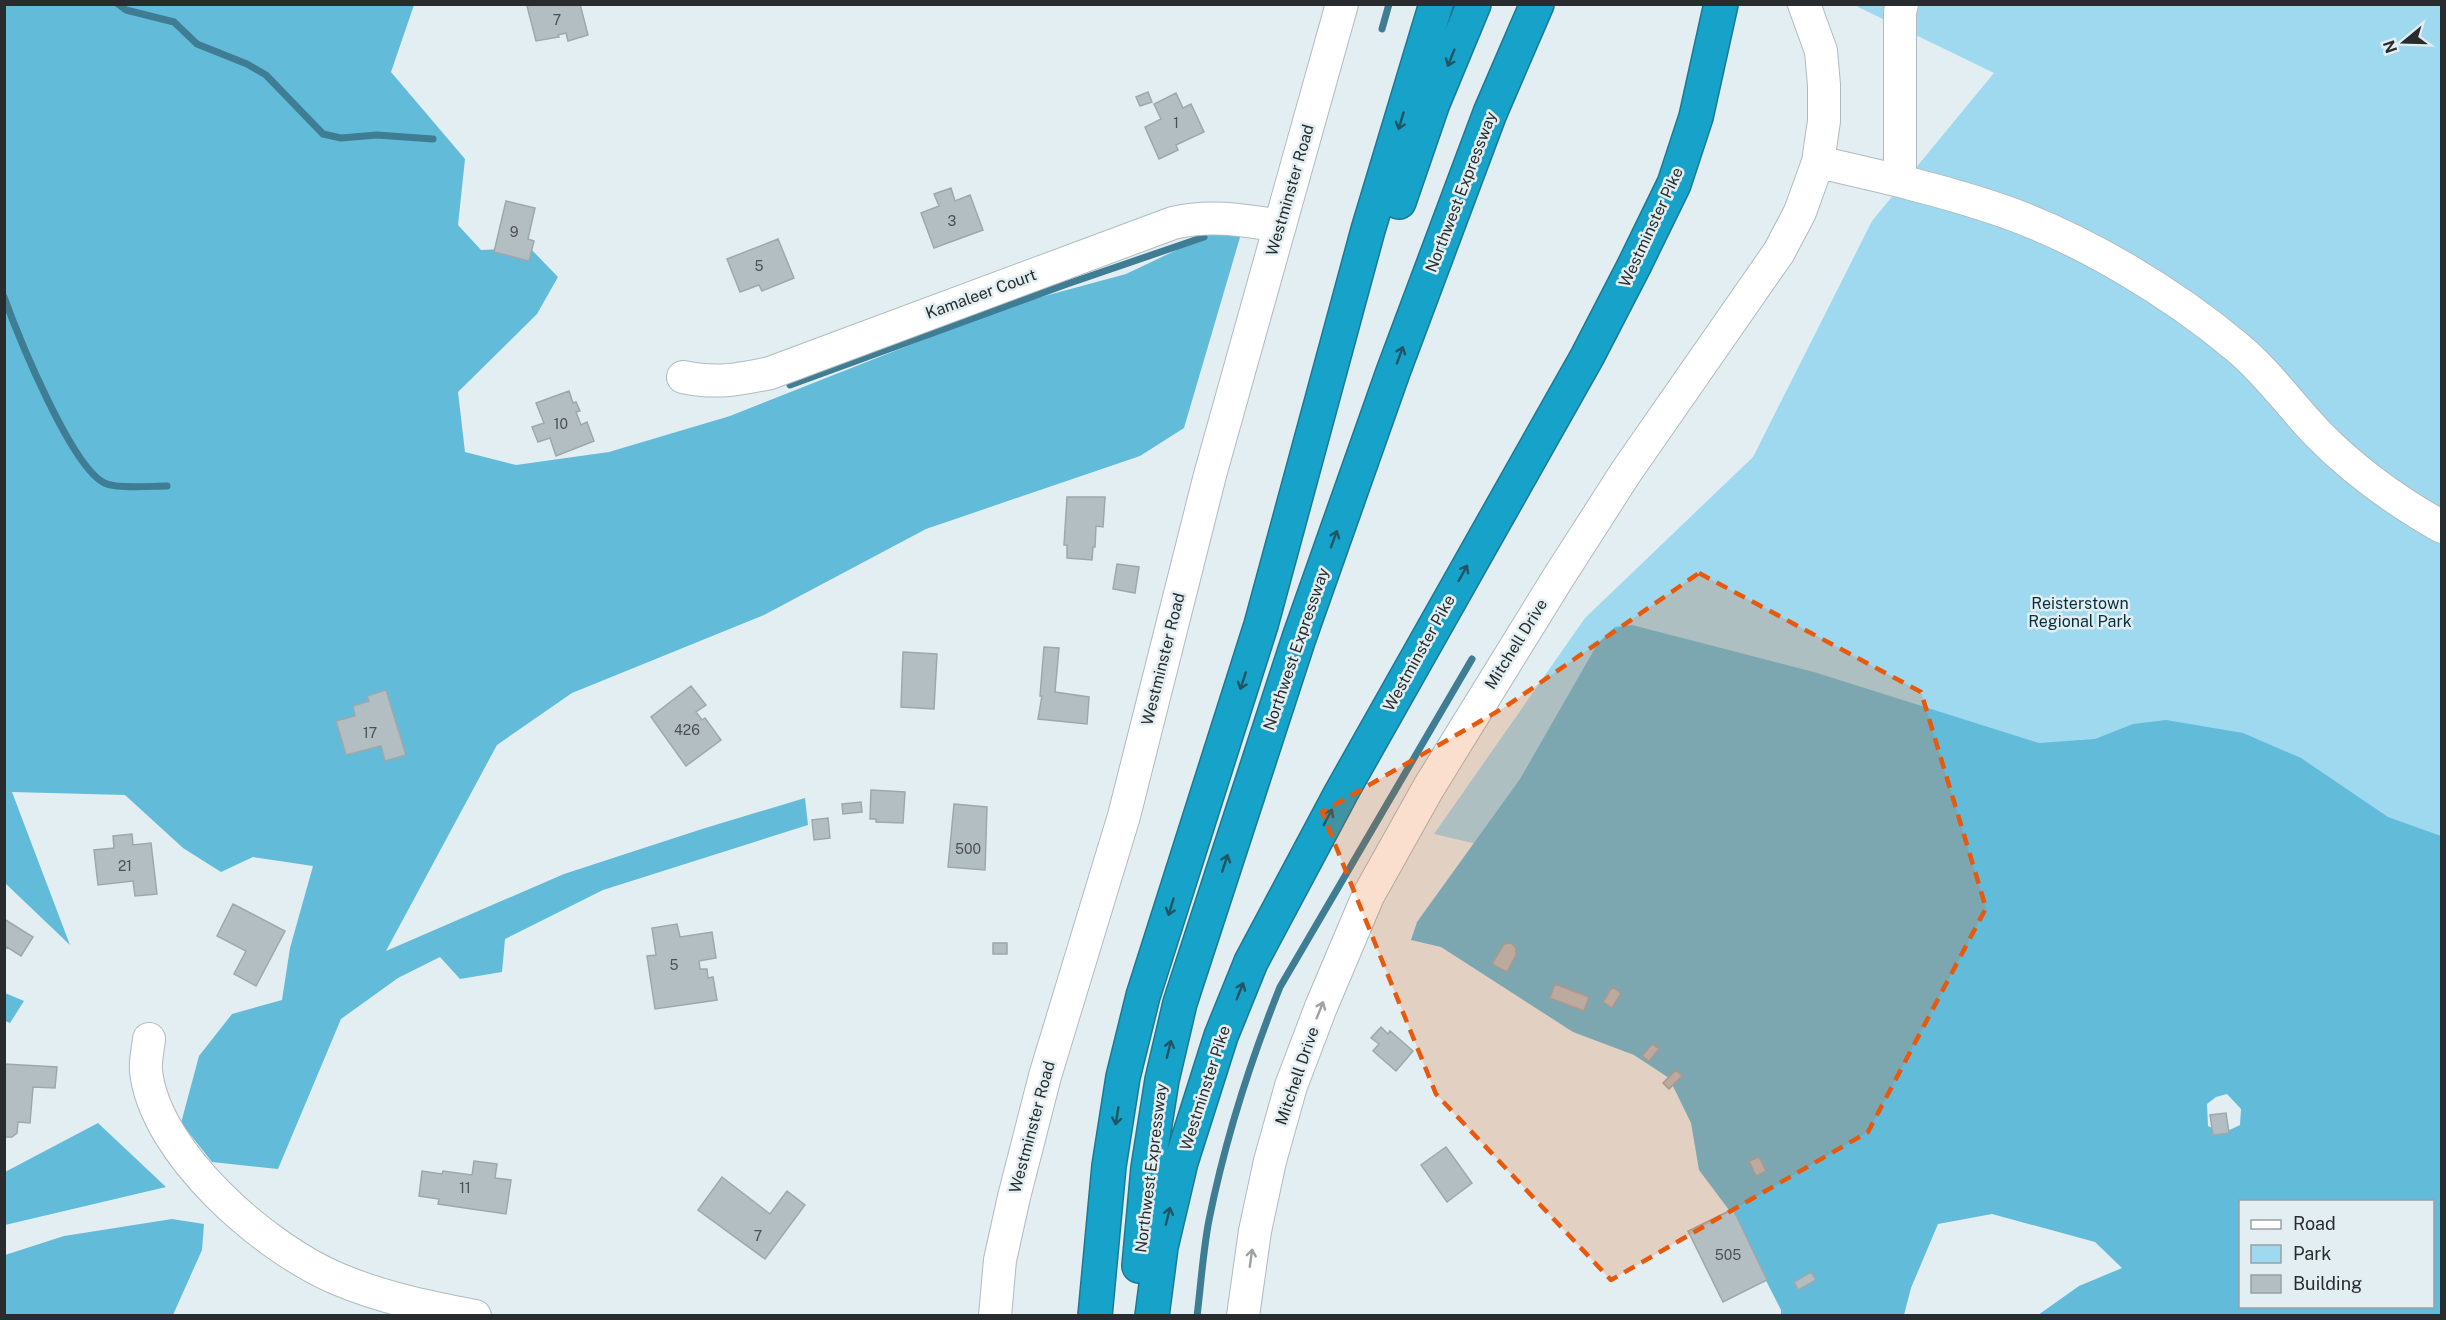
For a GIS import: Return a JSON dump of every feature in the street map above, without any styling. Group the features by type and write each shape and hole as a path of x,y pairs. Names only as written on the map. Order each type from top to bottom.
{"highway":[{"path":"1261,625 1368,230 1437,4"},
{"path":"1095,1316 1109,1166 1123,1077 1143,996 1261,625 1318,459 1411,168 1433,103 1474,4"},
{"name":"Northwest Expressway","path":"1135,1316 1148,1168 1162,1080 1180,1003 1299,638 1393,372 1490,113 1537,4"},
{"name":"Westminster Pike","path":"1152,1316 1161,1247 1181,1162 1221,1036 1251,962 1341,793 1587,357 1634,266 1674,184 1696,117 1721,4"}],"street":[{"name":"Westminster Road","path":"995,1316 1000,1260 1045,1076 1124,816 1210,475 1342,4"},
{"name":"Mitchell Drive","path":"1243,1316 1255,1231 1270,1161 1291,1086 1321,1007 1368,896 1429,787 1487,691 1626,472 1779,252 1800,212 1818,162 1824,121 1821,51 1804,4"},
{"path":"1900,181 1900,12 1902,4"},
{"path":"1818,162 1900,181 1993,208 2049,230 2112,262 2204,320 2241,350 2319,435 2350,464 2385,494 2442,527"},
{"name":"Kamaleer Court","path":"682,377 708,382 737,380 770,373 1173,223 1197,217 1217,217 1280,226"},
{"path":"149,1039 146,1071 154,1100 164,1123 191,1164 221,1198 260,1233 299,1259 336,1278 377,1294 430,1312 475,1316"}],"highlighted area":[{"path":"1699,573 1921,692 1986,908 1868,1132 1611,1280 1436,1094 1322,812 1505,707"}],"green space":[{"name":"Reisterstown Regional Park","path":"1857,5 2441,5 2441,1315 2434,1200 2431,1200 2349,1049 1434,834 1585,618 1753,457 1872,221 1994,73"}],"shaded area":[{"path":"4,5 414,5 391,72 465,159 458,225 481,250 530,248 558,277 537,314 458,392 465,452 516,465 609,452 730,416 1011,305 1126,274 1246,217 1184,428 1140,456 926,529 764,615 572,693 497,745 386,951 564,874 805,798 808,825 603,890 505,939 502,972 460,979 440,957 398,978 341,1019 278,1169 212,1162 181,1123 199,1056 232,1014 282,1000 290,948 313,866 253,857 221,872 183,848 125,795 12,792 70,945 5,883"},
{"path":"1632,625 1814,672 2039,743 2095,739 2133,724 2166,720 2243,733 2301,758 2388,817 2441,836 2441,1315 2038,1315 2079,1286 2122,1268 2095,1242 1992,1214 1938,1224 1911,1288 1904,1315 1781,1315 1781,1310 1732,1214 1699,1170 1691,1123 1669,1078 1634,1055 1573,1032 1441,947 1411,940 1417,922 1520,779 1598,643 1615,627","holes":["2227,1094 2241,1109 2240,1125 2223,1133 2208,1126 2207,1104 2216,1097"]},
{"path":"5,993 24,1001 10,1023 5,1021"},
{"path":"98,1123 166,1187 5,1225 5,1172"},
{"path":"172,1219 204,1224 202,1250 173,1315 5,1315 5,1255 64,1236"}],"building":[{"path":"532,4 580,4 588,35 568,41 566,33 558,35 559,37 536,41 527,6"},
{"path":"1148,92 1152,102 1140,106 1136,97"},
{"path":"1176,93 1183,108 1191,104 1204,132 1176,145 1178,150 1159,159 1145,127 1161,119 1154,104"},
{"path":"951,188 955,201 970,195 983,230 934,248 921,213 939,206 934,194"},
{"path":"506,201 535,208 528,239 534,241 529,261 494,252"},
{"path":"778,239 794,278 762,291 759,285 740,292 727,259"},
{"path":"569,391 573,403 576,402 580,411 576,412 581,425 587,422 594,441 556,456 550,438 538,442 532,427 544,423 536,403"},
{"path":"1067,497 1105,497 1103,527 1096,526 1092,560 1067,558 1067,545 1064,545"},
{"path":"1117,564 1139,567 1135,593 1113,589"},
{"path":"1044,647 1059,648 1055,692 1089,697 1087,724 1038,719 1042,696 1040,696"},
{"path":"903,652 937,654 934,709 901,707"},
{"path":"691,686 706,705 696,712 702,720 705,718 721,740 686,766 651,717"},
{"path":"386,690 406,755 385,761 381,746 346,755 336,721 355,716 353,706 369,701 367,696"},
{"path":"871,790 905,792 903,823 876,822 876,819 870,819"},
{"path":"861,802 862,812 843,814 842,804"},
{"path":"954,804 987,807 985,870 948,867"},
{"path":"828,818 830,838 814,840 812,820"},
{"path":"132,834 133,845 151,843 157,894 135,896 133,881 98,885 94,850 114,848 113,836"},
{"path":"233,904 285,931 256,986 234,974 246,951 217,936"},
{"path":"4,919 33,937 21,956 7,947 4,950"},
{"path":"677,924 680,937 712,932 716,958 699,961 700,969 707,969 708,978 713,977 717,1000 655,1009 647,956 656,955 652,928"},
{"path":"993,943 1007,943 1007,954 993,954"},
{"path":"1511,943 1516,948 1516,955 1507,972 1492,964 1504,944"},
{"path":"1555,984 1589,997 1584,1011 1550,998"},
{"path":"1612,987 1621,993 1612,1008 1603,1002"},
{"path":"1381,1027 1388,1034 1390,1031 1413,1051 1396,1071 1373,1051 1379,1044 1371,1038"},
{"path":"1652,1044 1659,1049 1649,1061 1642,1056"},
{"path":"4,1064 57,1067 55,1088 33,1087 30,1123 18,1122 17,1133 12,1137 4,1137"},
{"path":"1676,1070 1682,1076 1669,1089 1663,1083"},
{"path":"2226,1113 2229,1133 2213,1135 2210,1115"},
{"path":"1446,1147 1472,1183 1447,1202 1421,1165"},
{"path":"1759,1157 1766,1171 1756,1176 1749,1161"},
{"path":"474,1161 497,1164 495,1178 511,1180 506,1214 438,1204 439,1199 419,1196 422,1171 472,1175"},
{"path":"722,1177 770,1214 787,1191 805,1205 765,1259 698,1210"},
{"path":"1733,1209 1767,1280 1723,1302 1688,1231"},
{"path":"1811,1272 1816,1280 1798,1290 1794,1282"}],"waterway":[{"path":"118,4 126,10 174,22 197,44 247,64 266,75 323,134 341,138 377,135 433,139"},
{"path":"1382,29 1389,4"},
{"path":"790,385 1067,284 1204,237"},
{"path":"4,297 48,400 78,455 93,474 112,486 167,486"},
{"path":"1197,1316 1207,1232 1215,1190 1258,1044 1280,987 1472,659"}]}
